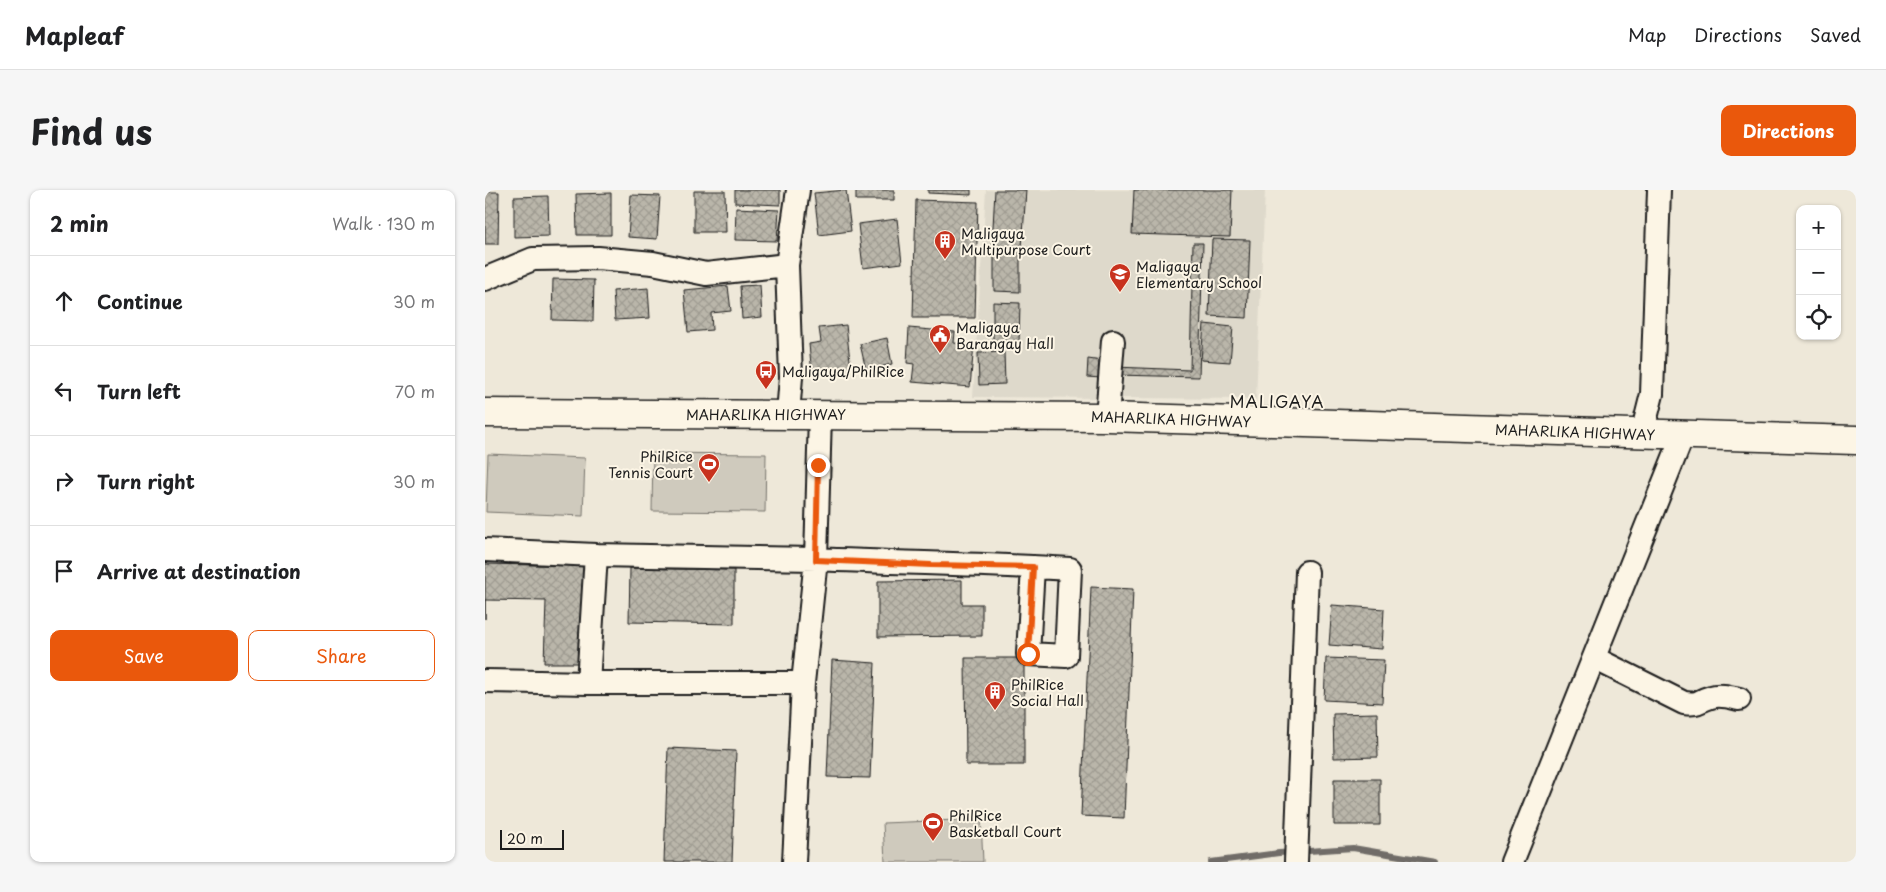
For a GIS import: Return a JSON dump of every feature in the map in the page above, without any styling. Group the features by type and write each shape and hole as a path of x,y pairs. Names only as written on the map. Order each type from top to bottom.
{"highway":[{"name":"MAHARLIKA HIGHWAY","path":"485,413 1107,417 1856,440"}],"street":[{"path":"788,414 791,377 787,265 798,190"},
{"path":"1642,434 1652,394 1659,190"},
{"path":"485,279 533,259 598,258 653,263 706,274 787,265"},
{"path":"1107,417 1113,341"},
{"path":"794,862 803,683 816,560 820,414"},
{"path":"1512,862 1683,435"},
{"path":"485,550 596,555 1033,567"},
{"path":"589,683 596,555"},
{"path":"1296,862 1307,572"},
{"path":"1594,658 1684,703 1695,705 1712,696 1739,699"},
{"path":"485,680 589,683 803,683"}],"shaded area":[{"name":"Maligaya Elementary School","path":"986,190 1265,190 1256,399 973,397"},
{"name":"PhilRice Tennis Court","path":"653,453 766,454 765,512 652,511"},
{"path":"488,454 585,458 583,516 486,512"},
{"name":"PhilRice Basketball Court","path":"981,819 983,862 885,862 883,823"}],"building":[{"path":"735,190 780,190 780,205 735,203"},
{"path":"846,190 851,231 819,235 814,193"},
{"path":"856,190 894,190 894,200 856,200"},
{"path":"928,190 971,190 971,195 928,193"},
{"path":"995,190 1026,190 1022,248 992,246"},
{"path":"1134,190 1232,190 1230,237 1132,234"},
{"path":"694,191 725,191 726,232 694,232"},
{"path":"485,192 499,192 498,244 485,244"},
{"path":"611,193 611,235 577,235 576,194"},
{"path":"631,195 660,196 657,239 628,237"},
{"path":"548,196 549,236 514,237 514,197"},
{"name":"Maligaya Multipurpose Court","path":"916,200 978,202 975,318 913,318"},
{"path":"736,208 779,210 777,241 735,240"},
{"path":"897,219 902,263 863,268 858,224"},
{"path":"1212,239 1250,240 1247,318 1209,316"},
{"path":"1193,243 1203,243 1199,377 1115,375 1115,367 1190,370"},
{"path":"994,252 1020,253 1020,292 994,291"},
{"path":"553,279 594,280 593,321 552,320"},
{"path":"760,285 762,317 742,319 740,286"},
{"path":"728,286 731,311 711,313 712,330 688,332 684,290"},
{"path":"648,288 650,318 615,320 613,291"},
{"path":"993,302 1020,303 1019,344 993,343"},
{"path":"1204,324 1233,327 1230,362 1201,360"},
{"path":"846,325 851,370 812,374 809,344 821,342 819,328"},
{"name":"Maligaya Barangay Hall","path":"909,328 955,332 954,343 974,345 970,387 912,382 914,364 907,363"},
{"path":"887,338 892,364 866,370 860,344"},
{"path":"1004,352 1005,384 979,385 978,353"},
{"path":"1088,359 1102,361 1101,378 1087,377"},
{"path":"485,564 587,566 585,663 544,663 546,601 485,600"},
{"path":"630,568 734,570 734,624 629,622"},
{"path":"962,580 962,604 982,604 982,636 878,637 878,581"},
{"path":"1091,587 1133,589 1124,818 1081,816"},
{"path":"1332,605 1384,609 1382,649 1329,645"},
{"name":"PhilRice Social Hall","path":"965,658 1024,658 1024,765 966,765"},
{"path":"1326,658 1384,660 1382,703 1324,700"},
{"path":"832,660 875,663 870,778 827,777"},
{"path":"1377,713 1378,757 1334,758 1333,714"},
{"path":"668,748 736,751 732,862 664,862"},
{"path":"1334,779 1380,779 1380,825 1334,825"}],"waterway":[{"path":"1211,862 1279,853 1353,848 1435,862"}],"place":[{"name":"Maligaya Multipurpose Court","path":"945,260"},
{"name":"Maligaya Elementary School","path":"1120,293"},
{"name":"Maligaya Barangay Hall","path":"940,354"},
{"name":"Maligaya/PhilRice","path":"766,390"},
{"name":"PhilRice Tennis Court","path":"709,483"},
{"name":"PhilRice Social Hall","path":"995,711"},
{"name":"PhilRice Basketball Court","path":"933,842"}],"district":[{"name":"MALIGAYA","path":"1277,401"}],"route":[{"path":"818,465 816,560 1033,567 1028,654"}]}
